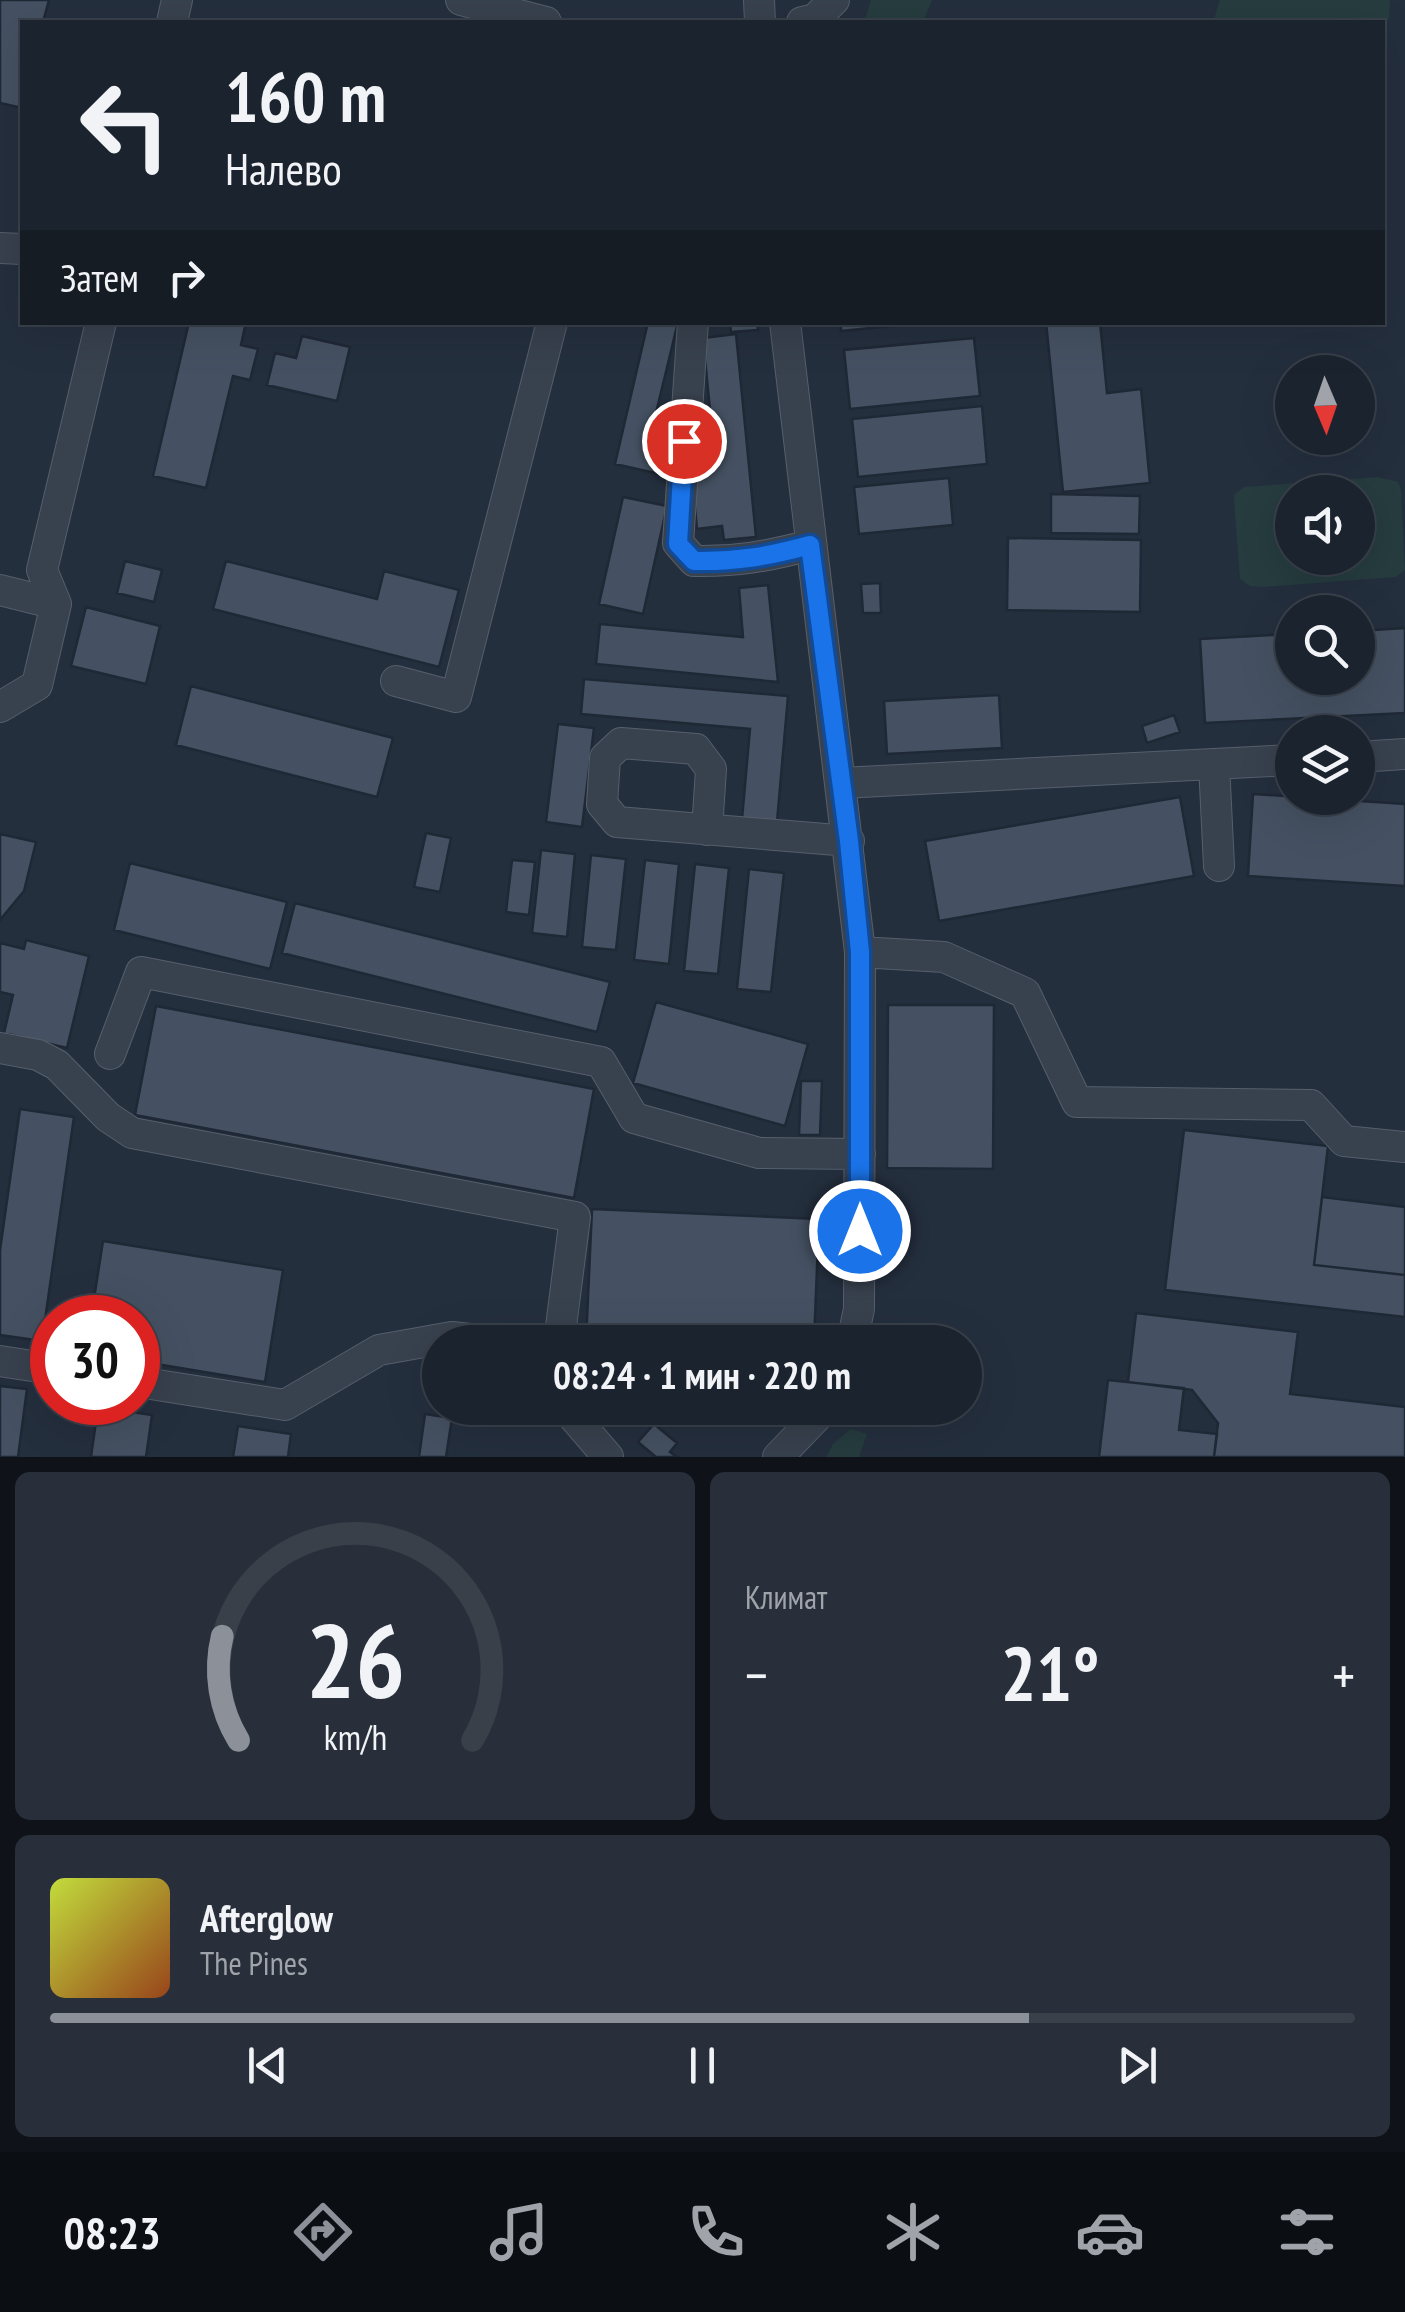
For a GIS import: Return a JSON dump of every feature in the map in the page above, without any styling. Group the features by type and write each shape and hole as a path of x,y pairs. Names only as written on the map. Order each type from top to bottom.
{"street":[{"path":"461,0 538,20"},
{"path":"811,20 834,0"},
{"path":"0,707 37,684 56,604 42,570 99,325"},
{"path":"396,681 456,697 551,325"},
{"path":"694,325 678,544 694,561 728,562 765,558 810,545"},
{"path":"785,325 860,952 859,1309 856,1325"},
{"path":"0,590 56,604"},
{"path":"1375,756 1405,754"},
{"path":"842,783 1275,761"},
{"path":"1214,764 1219,866"},
{"path":"706,830 849,841"},
{"path":"860,952 944,957 1025,992 1077,1102 1311,1105 1344,1140 1405,1148"},
{"path":"110,1054 140,972 601,1062 634,1118 759,1153 860,1154"},
{"path":"0,1048 38,1055 56,1065 108,1118 132,1133 575,1218 561,1325"},
{"path":"160,1385 285,1405 379,1350 422,1342"},
{"path":"0,1360 30,1365"},
{"path":"581,1425 608,1457"},
{"path":"778,1457 809,1425"}],"green space":[{"path":"871,0 932,0 924,20 865,20"},
{"path":"1220,0 1390,0 1389,19 1385,22 1214,20"},
{"path":"1375,477 1398,482 1405,570 1396,577 1250,586 1240,579 1235,494 1244,487 1275,485 1275,575 1375,575"},
{"path":"851,1429 867,1434 859,1457 826,1457 833,1444"}],"building":[{"path":"0,0 49,0 44,20 20,20 20,108 0,103"},
{"path":"188,325 245,325 241,345 258,349 250,380 233,376 206,488 153,476"},
{"path":"647,325 677,325 655,417 677,422 664,475 615,464"},
{"path":"730,325 757,325 758,330 731,332"},
{"path":"841,325 900,325 841,331"},
{"path":"1046,325 1100,325 1107,393 1141,389 1150,483 1063,492"},
{"path":"736,334 756,537 724,540 722,526 697,529 690,454 714,451 703,338"},
{"path":"302,336 350,347 337,401 267,385 275,353 296,358"},
{"path":"974,338 980,396 850,409 844,350"},
{"path":"982,406 987,464 858,477 852,419"},
{"path":"949,478 953,525 859,534 854,487"},
{"path":"1051,494 1140,496 1139,534 1051,533"},
{"path":"623,497 667,506 643,614 599,604"},
{"path":"1008,538 1141,540 1140,612 1007,610"},
{"path":"125,561 162,570 154,602 117,593"},
{"path":"226,561 377,599 384,571 459,590 439,667 213,609"},
{"path":"880,583 881,613 863,613 861,584"},
{"path":"768,585 778,682 596,664 600,624 743,637 739,588"},
{"path":"86,607 160,626 146,684 71,666"},
{"path":"1405,628 1405,713 1275,715 1275,720 1205,723 1200,639 1275,635 1275,695 1375,695 1375,630"},
{"path":"584,679 788,696 777,822 742,819 750,729 581,714"},
{"path":"191,686 393,738 377,797 176,745"},
{"path":"999,695 1002,748 887,754 884,701"},
{"path":"1174,715 1180,732 1147,743 1142,726"},
{"path":"558,724 594,728 582,827 546,822"},
{"path":"1253,794 1275,795 1275,815 1375,815 1375,802 1405,804 1405,886 1248,876"},
{"path":"1180,797 1194,876 939,921 925,841"},
{"path":"426,833 451,838 440,892 414,887"},
{"path":"0,834 36,842 24,891 0,920"},
{"path":"541,850 575,854 567,937 532,933"},
{"path":"591,855 626,859 616,950 582,947"},
{"path":"512,860 535,862 529,915 506,912"},
{"path":"645,860 679,864 669,964 634,960"},
{"path":"130,863 287,902 270,969 114,930"},
{"path":"695,864 729,868 718,974 684,971"},
{"path":"749,869 784,873 771,992 737,989"},
{"path":"295,903 610,982 597,1032 282,953"},
{"path":"26,940 89,956 67,1048 4,1033 13,995 0,992 0,943 24,949"},
{"path":"656,1002 808,1044 785,1126 633,1083"},
{"path":"888,1005 994,1005 993,1169 887,1168"},
{"path":"156,1006 594,1089 574,1198 135,1115"},
{"path":"801,1081 822,1081 820,1135 799,1135"},
{"path":"20,1109 74,1117 49,1295 30,1295 30,1339 0,1335 0,1250"},
{"path":"1184,1130 1328,1146 1314,1265 1405,1275 1405,1317 1165,1290"},
{"path":"1322,1197 1405,1207 1405,1275 1314,1265"},
{"path":"592,1209 819,1219 815,1325 587,1325"},
{"path":"103,1241 283,1270 265,1382 160,1365 160,1295 95,1295"},
{"path":"1136,1313 1298,1332 1290,1394 1405,1407 1405,1457 1214,1457 1218,1423 1192,1390 1128,1382"},
{"path":"1108,1380 1184,1388 1179,1430 1217,1434 1214,1457 1099,1457"},
{"path":"0,1386 27,1389 18,1457 0,1457"},
{"path":"95,1425 151,1425 146,1457 91,1457"},
{"path":"423,1425 451,1425 446,1457 419,1457"},
{"path":"655,1425 677,1443 670,1452 677,1457 656,1457 638,1442"},
{"path":"238,1426 291,1434 288,1457 233,1457"}],"route":[{"path":"684,441 678,544 694,561 765,558 810,545 860,952 860,1231"}]}
